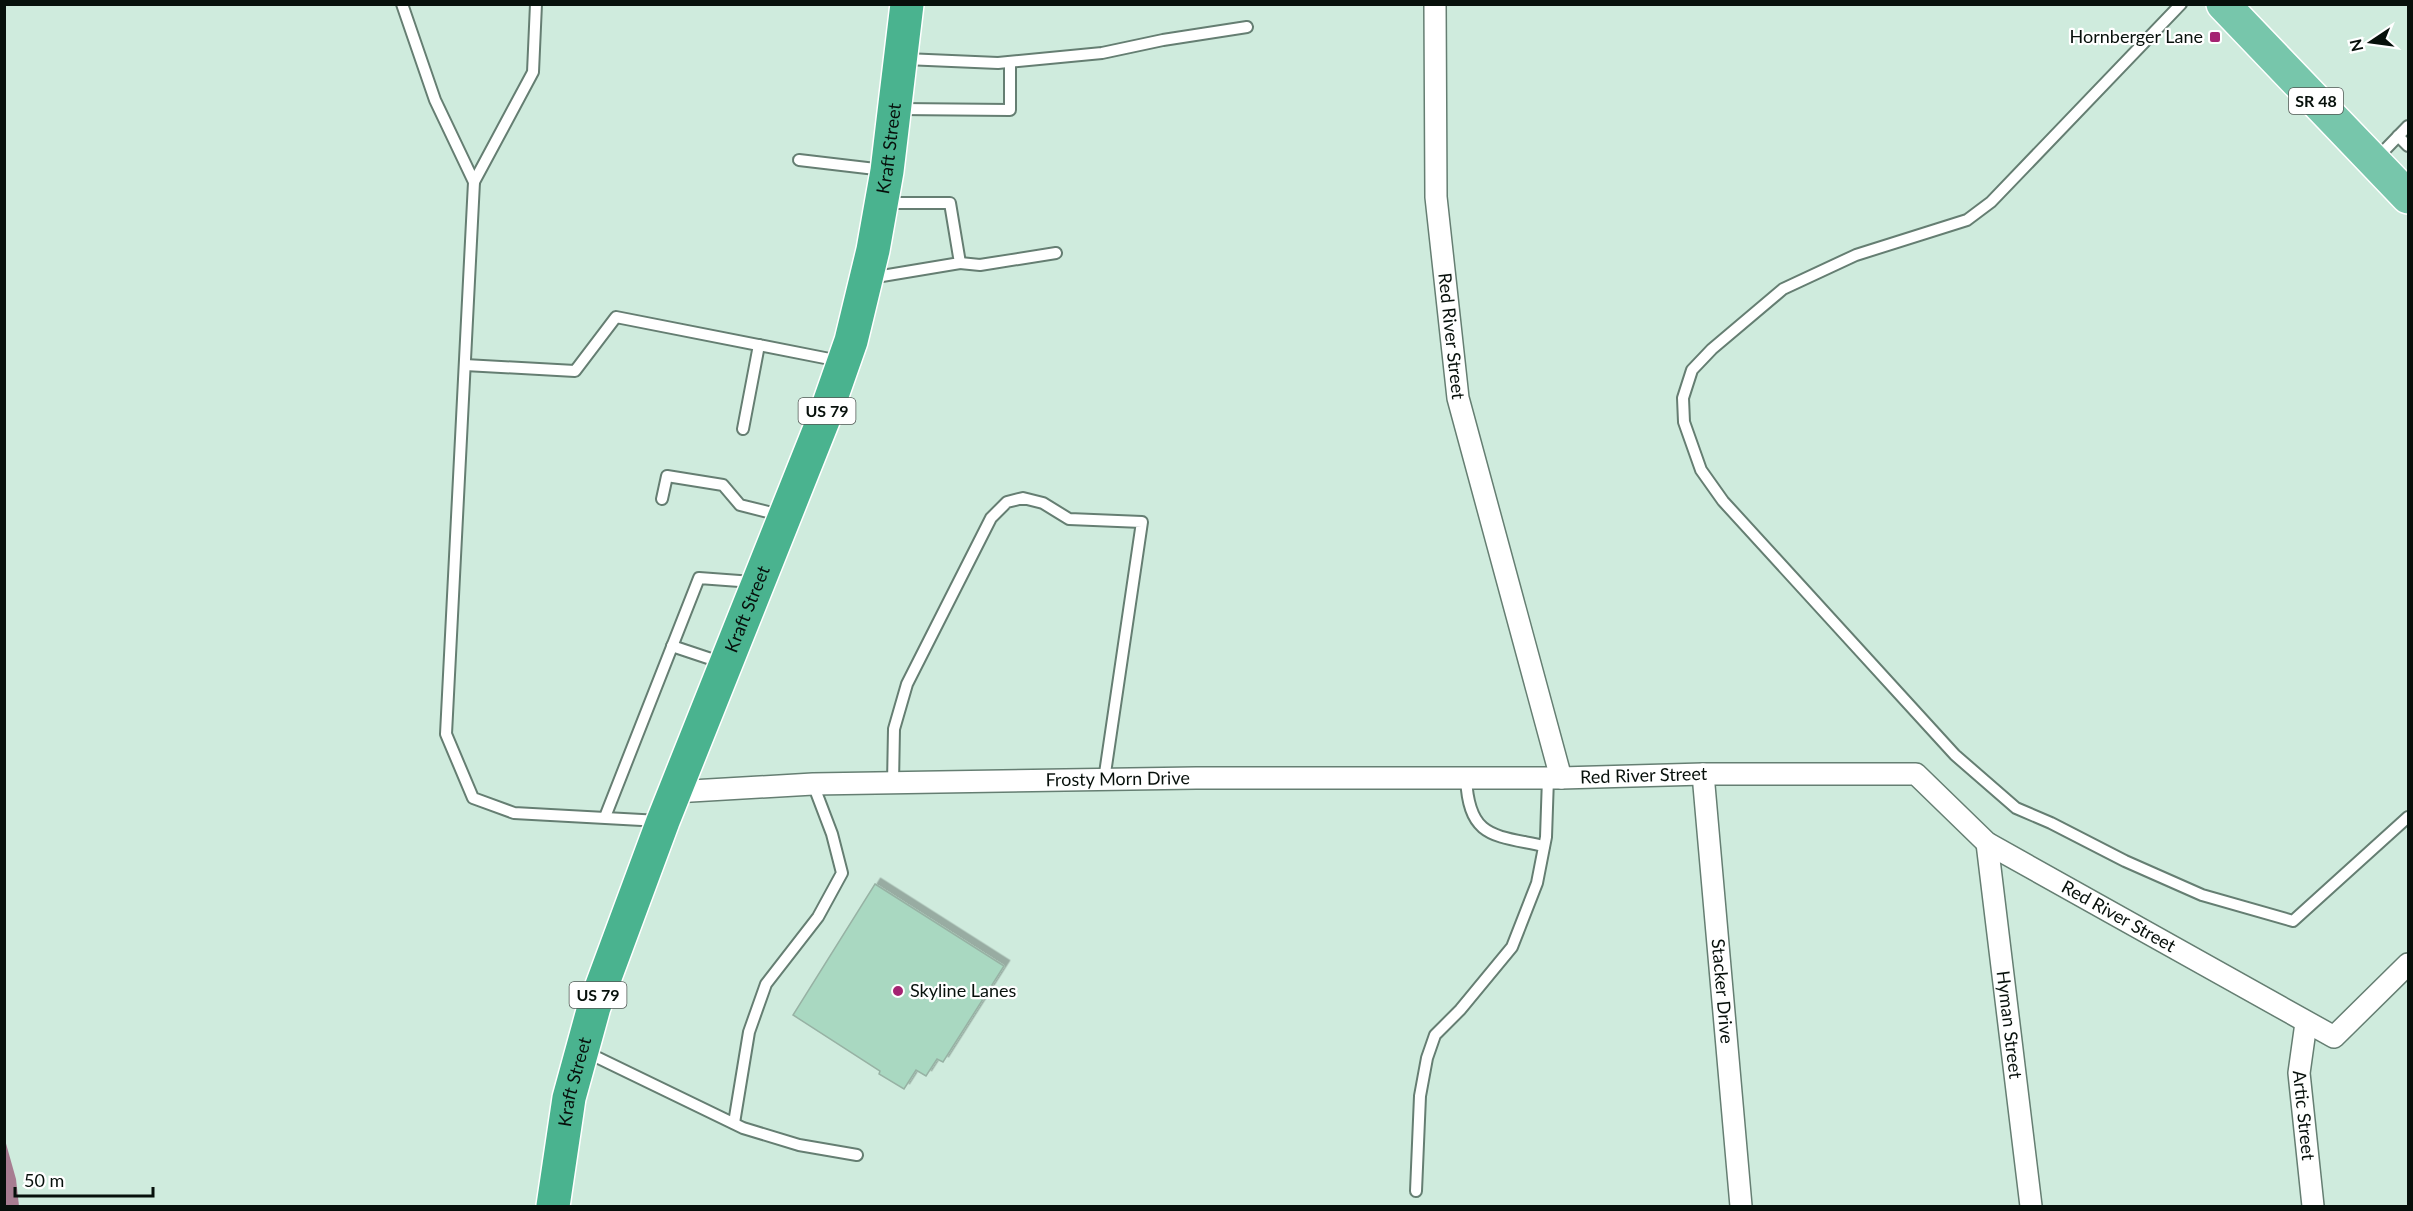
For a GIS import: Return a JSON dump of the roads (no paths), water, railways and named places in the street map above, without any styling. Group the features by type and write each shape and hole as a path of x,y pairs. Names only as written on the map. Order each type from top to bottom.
{"highway":[{"name":"Kraft Street","path":"553,1206 569,1098 594,1006 668,806 786,516 844,362 866,279 887,171 907,4"}],"main road":[{"name":"SR 48","path":"2223,4 2409,197"}],"street":[{"name":"Red River Street","path":"1436,4 1436,197 1458,398 1555,778 1703,774 1916,774 1987,843 2334,1037 2409,964"},
{"name":"Stacker Drive","path":"1703,774 1740,1206"},
{"name":"Frosty Morn Drive","path":"668,806 813,784 1555,778"},
{"name":"Hyman Street","path":"1987,843 2031,1206"},
{"name":"Artic Street","path":"2306,1023 2299,1073 2313,1206"}],"lane":[{"path":"402,4 435,100 474,182"},
{"path":"536,4 533,72 474,182 446,734 473,798 514,813 605,817 668,806"},
{"path":"2181,4 1999,195 1967,220 1856,255 1783,289 1774,296 1712,349 1692,370 1683,398 1684,422 1701,470 1723,501 1955,755 2016,808 2051,823 2124,861 2202,895 2293,921 2409,817"},
{"path":"902,59 1010,62 1102,53 1163,40 1246,27"},
{"path":"896,109 1011,110 1010,62"},
{"path":"2374,161 2409,126"},
{"path":"2398,136 2409,146"},
{"path":"799,160 887,171"},
{"path":"881,203 950,203 960,263"},
{"path":"866,279 960,263 980,266 1056,253"},
{"path":"465,365 575,371 616,317 844,362"},
{"path":"743,429 759,345"},
{"path":"662,499 667,476 723,485 740,505 786,516"},
{"path":"893,783 894,729 907,684 991,518 1007,502 1023,498 1043,503 1069,519 1142,522 1104,780"},
{"path":"605,817 699,578 759,583"},
{"path":"672,646 726,664"},
{"path":"1466,778 1467,801 1479,826 1500,836 1545,846"},
{"path":"1416,1191 1420,1096 1427,1058 1435,1035 1460,1010 1512,947 1538,883 1555,778"},
{"path":"734,1124 749,1032 766,984 818,917 842,873 832,834 813,784"},
{"path":"581,1049 734,1124 799,1145 857,1155"}],"place":[{"name":"Hornberger Lane","path":"2215,37"},
{"name":"Skyline Lanes","path":"898,991"}]}
